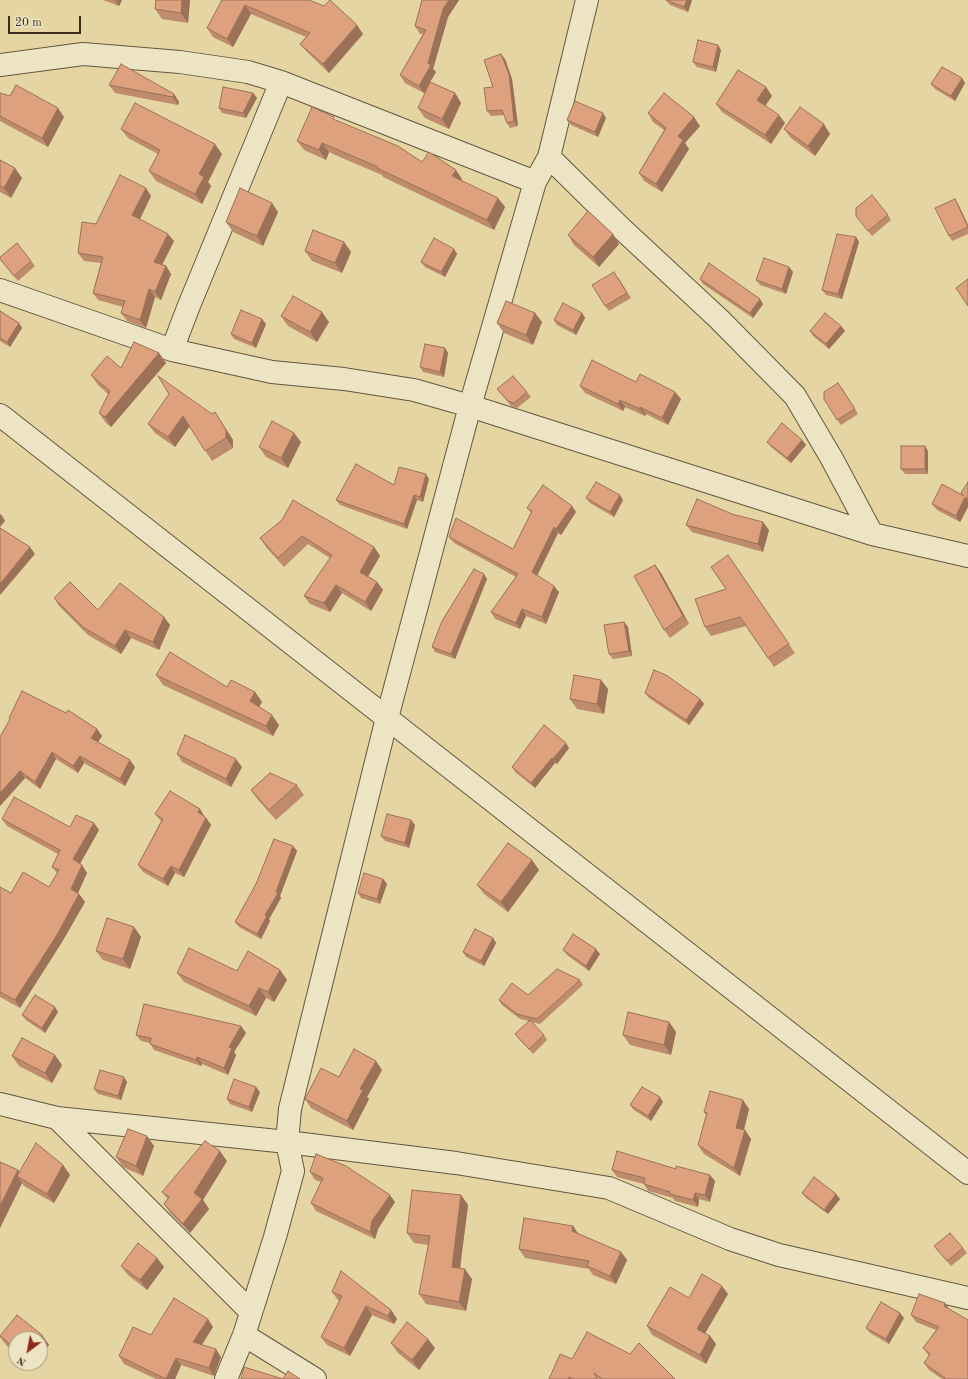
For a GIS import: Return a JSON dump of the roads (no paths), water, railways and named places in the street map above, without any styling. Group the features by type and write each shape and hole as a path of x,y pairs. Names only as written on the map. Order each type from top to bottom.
{"street":[{"path":"226,1379 244,1335 275,1237 292,1171 287,1142 290,1109 387,718 470,406 535,182 549,157 587,0"},
{"path":"0,65 83,54 180,62 248,72 281,82 535,182"},
{"path":"172,350 281,82"},
{"path":"549,157 621,228 719,319 796,396 872,534"},
{"path":"0,290 172,350 272,372 344,379 414,390 470,406 872,534 968,556"},
{"path":"0,415 968,1173"},
{"path":"0,1104 57,1118 287,1142 456,1162 609,1188 730,1239 772,1252 968,1298"},
{"path":"57,1118 251,1312"},
{"path":"244,1335 315,1379"}]}
